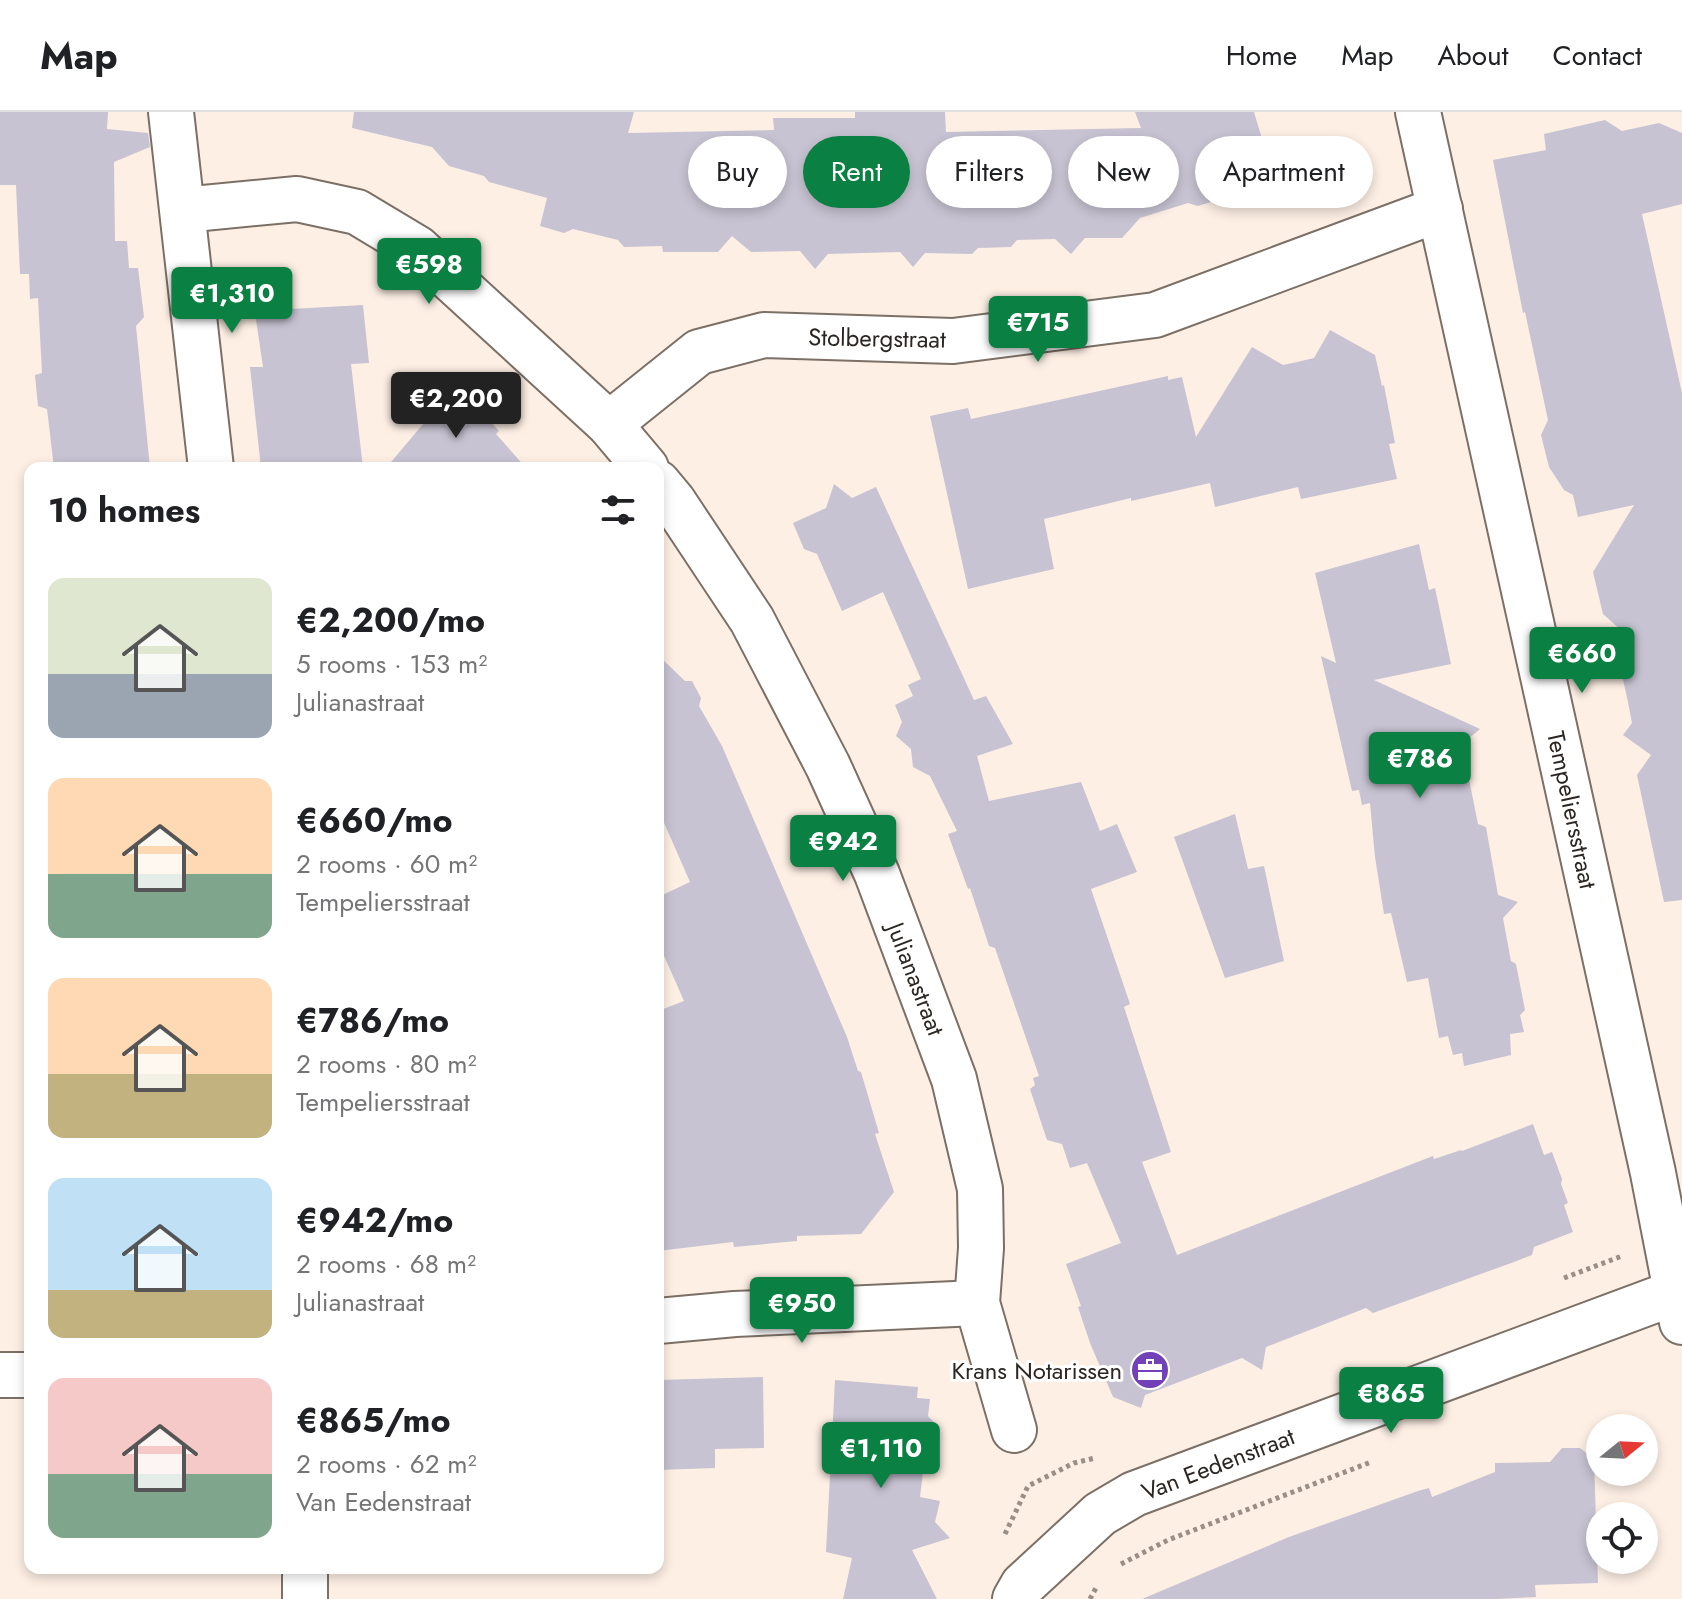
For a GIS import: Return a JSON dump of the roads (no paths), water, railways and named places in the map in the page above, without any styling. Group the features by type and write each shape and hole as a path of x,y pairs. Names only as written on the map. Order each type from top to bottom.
{"street":[{"path":"171,112 210,462"},
{"name":"Tempeliersstraat","path":"1418,112 1680,1301"},
{"path":"183,210 297,199 357,212 417,248 609,424 641,462"},
{"name":"Stolbergstraat","path":"609,424 699,352 712,348 764,335 953,341 1155,315 1440,209"},
{"name":"Julianastraat","path":"664,490 752,620 828,766 877,874 954,1079 980,1189 981,1248 977,1303 1014,1430"},
{"name":"Van Eedenstraat","path":"1015,1599 1023,1585 1100,1514 1134,1494 1680,1301"},
{"path":"664,1320 735,1314 977,1303"},
{"path":"0,1375 24,1375"},
{"path":"1077,1535 1078,1592"},
{"path":"305,1574 305,1599"}],"place":[{"name":"Krans Notarissen","path":"1150,1370"}]}
